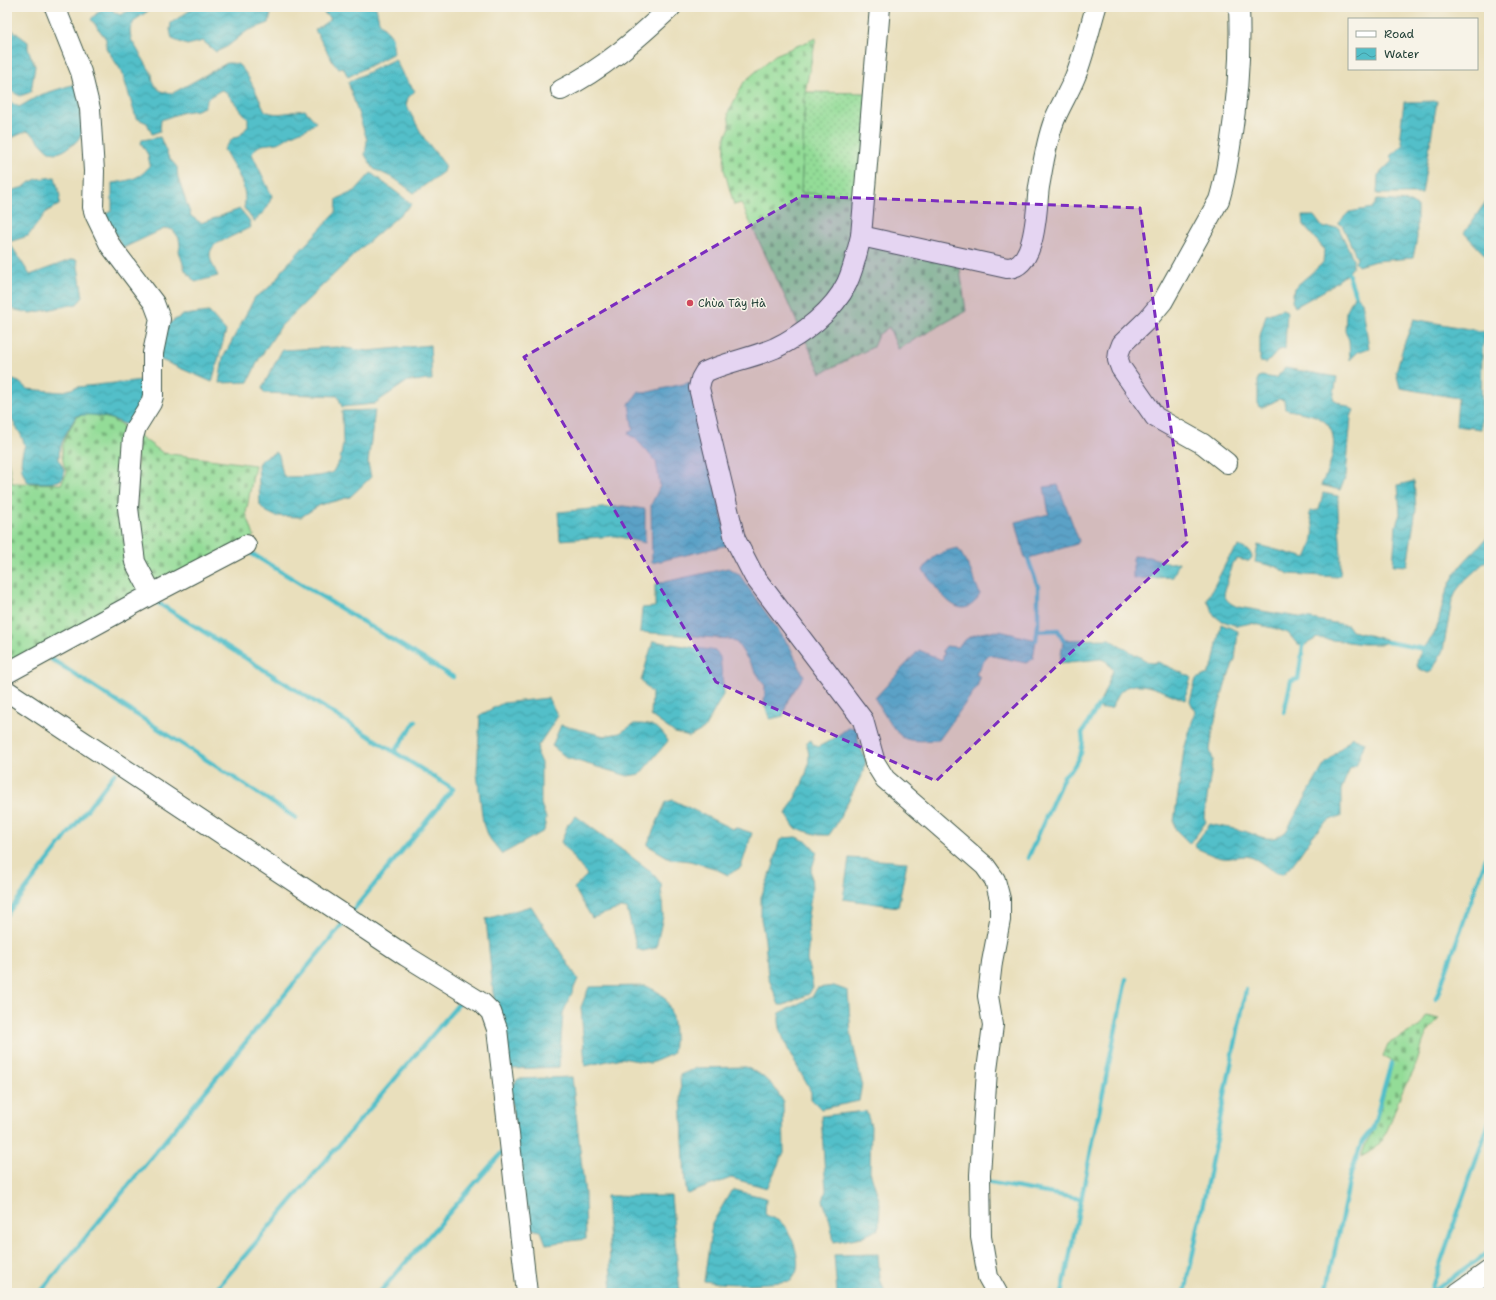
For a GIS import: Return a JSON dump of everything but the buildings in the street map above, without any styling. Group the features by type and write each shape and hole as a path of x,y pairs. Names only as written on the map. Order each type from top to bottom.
{"street":[{"path":"54,7 81,72 90,109 94,171 93,207 95,214 110,245 154,303 159,313 159,324 153,353 153,396 148,409 136,427 133,437 128,503 135,562 152,594"},
{"path":"561,90 586,77 608,62 638,39 671,7"},
{"path":"880,7 861,236 853,269 846,284 837,299 823,314 799,333 775,348 705,372 701,379 699,388 719,464 735,539 754,576 863,720 875,763 882,775 985,866 995,880 1000,899 1000,920 992,962 988,996 992,1025 987,1070 980,1175 981,1237 988,1277 998,1293"},
{"path":"861,236 1003,267 1011,268 1024,260 1033,238 1036,207 1050,133 1075,77 1096,7"},
{"path":"1228,463 1207,447 1155,417 1121,368 1118,360 1118,352 1122,344 1148,319 1163,301 1219,200 1224,184 1237,98 1240,62 1239,7"},
{"path":"7,673 246,545"},
{"path":"7,691 406,956 471,995 491,1012 497,1029 527,1293"},
{"path":"1458,1293 1489,1271"}],"highlighted area":[{"path":"801,196 1140,208 1187,542 936,781 716,682 524,357"}],"green space":[{"path":"816,38 805,92 801,193 861,195 858,230 959,263 966,311 898,349 889,327 878,335 873,347 821,373 741,203 734,205 724,169 725,138 730,127 728,113 744,82 775,55"},
{"path":"805,92 868,93 861,195 801,193"},
{"path":"89,414 111,419 132,431 128,448 148,592 7,669 7,453 12,483 61,484 67,473 62,457 63,444 77,416"},
{"path":"137,434 163,453 255,465 246,513 254,536 154,590 138,561"},
{"path":"1426,1016 1439,1019 1425,1036 1414,1070 1403,1089 1383,1137 1377,1146 1361,1157 1366,1143 1375,1128 1393,1062 1383,1056 1388,1044 1422,1025"}],"water":[{"path":"103,7 112,7 114,12 120,15 137,7 148,11 135,20 130,29 131,39 152,74 153,82 158,89 163,92 173,93 227,63 235,63 243,69 254,87 265,111 280,114 305,110 316,122 309,128 280,142 257,147 254,150 252,154 272,196 267,208 254,222 244,208 245,200 243,184 224,149 233,138 239,137 248,126 248,119 225,91 221,90 208,98 204,107 197,110 183,112 161,120 160,131 152,134 147,123 136,118 122,72 106,48 106,39 91,19"},
{"path":"195,7 272,7 269,23 247,31 228,46 216,52 203,41 187,45 172,39 170,30 171,23"},
{"path":"317,7 376,7 379,21 392,37 394,53 348,77 343,67 339,68 334,64 315,30 331,19"},
{"path":"7,26 28,42 28,49 35,66 31,92 20,96 7,89"},
{"path":"395,59 403,75 415,91 408,98 406,105 424,138 445,165 443,172 414,193 395,179 374,169 365,155 367,140 348,82"},
{"path":"78,83 83,132 73,145 61,152 55,153 45,148 27,131 7,140 7,100 19,107 40,95"},
{"path":"1437,101 1422,194 1377,194 1378,175 1392,161 1390,156 1403,145 1400,133 1404,102"},
{"path":"160,137 169,158 177,167 178,178 191,216 201,223 240,209 249,220 251,227 216,244 212,248 210,255 218,276 195,282 185,270 179,251 179,238 173,230 166,228 123,248 105,215 112,210 112,183 134,178 143,173 150,165 148,155 141,143 142,140"},
{"path":"371,173 412,204 359,250 281,326 259,359 248,382 219,383 223,358 255,297 274,282 281,271 336,212 337,199 355,191"},
{"path":"55,177 60,196 59,205 47,211 28,236 9,242 30,275 73,259 77,260 83,297 77,304 31,313 15,310 7,306 7,192 24,187 37,179"},
{"path":"1489,197 1489,259 1464,233"},
{"path":"1377,200 1410,202 1417,206 1417,238 1413,258 1375,261 1358,266 1355,263 1357,258 1342,225 1338,223 1349,212 1373,208"},
{"path":"1303,216 1314,216 1323,228 1338,227 1353,258 1353,267 1348,273 1327,289 1295,307 1292,301 1294,288 1323,263 1324,249 1304,226"},
{"path":"1355,294 1362,301 1369,348 1358,352 1350,360 1349,340 1345,331 1346,312"},
{"path":"1282,309 1287,311 1285,349 1279,350 1267,363 1260,362 1260,336 1266,315"},
{"path":"209,312 226,331 212,382 159,359 168,324 183,315"},
{"path":"1414,319 1485,332 1482,353 1481,429 1456,426 1458,398 1400,388 1396,372 1404,344"},
{"path":"430,345 432,380 408,381 374,404 342,407 338,396 264,393 262,388 282,350 337,347 368,351"},
{"path":"1285,368 1337,377 1333,399 1354,410 1351,417 1346,476 1340,490 1321,485 1328,469 1333,450 1332,433 1328,425 1313,415 1285,409 1284,400 1279,399 1262,408 1258,406 1258,378 1261,376 1276,378"},
{"path":"7,378 19,382 27,389 61,392 78,387 142,380 148,384 133,419 126,425 114,419 101,416 76,416 64,437 59,453 59,459 64,470 64,476 57,482 38,483 28,482 23,473 21,459 25,445 20,433 7,412"},
{"path":"692,382 728,545 652,563 651,505 660,486 656,462 635,438 630,436 628,433 633,430 629,404 639,391 644,393"},
{"path":"375,410 368,463 371,477 350,497 320,505 301,517 275,516 265,511 260,505 258,464 262,459 276,452 279,455 283,475 286,477 319,476 332,473 340,460 343,444 342,411"},
{"path":"1414,481 1416,509 1407,566 1393,565 1396,525 1400,514 1398,485"},
{"path":"1058,485 1079,541 1077,544 1025,559 1016,522 1049,514 1044,487"},
{"path":"1323,493 1338,496 1341,555 1340,575 1338,577 1289,574 1277,567 1255,562 1258,545 1306,558 1311,547 1313,536 1313,525 1309,514 1310,511 1319,510"},
{"path":"623,506 645,509 645,543 615,536 560,540 558,512"},
{"path":"1489,535 1488,559 1465,580 1457,590 1452,601 1443,650 1432,671 1428,673 1418,668 1418,659 1422,650 1432,638 1436,630 1445,595 1461,565"},
{"path":"1239,546 1251,552 1252,558 1249,561 1237,559 1232,563 1224,594 1226,599 1231,603 1238,607 1347,625 1351,631 1385,639 1387,642 1382,644 1363,644 1317,638 1303,646 1298,645 1288,633 1277,629 1251,623 1237,626 1220,620 1214,615 1207,600 1229,557"},
{"path":"958,548 970,569 980,594 973,604 965,608 957,607 949,602 923,570 930,561 938,555"},
{"path":"1133,556 1150,557 1169,563 1179,562 1173,577 1133,579"},
{"path":"728,568 739,574 790,647 804,676 788,700 783,716 770,719 764,704 765,686 737,643 729,639 640,632 642,608 655,607 655,584"},
{"path":"1221,624 1238,631 1235,660 1226,681 1214,724 1210,750 1213,760 1204,817 1206,822 1190,844 1175,829 1174,822 1184,750 1195,712 1190,701 1196,679 1208,674 1213,664"},
{"path":"1000,631 1036,640 1033,659 1026,663 988,655 976,673 980,678 977,687 939,740 920,741 902,737 887,719 875,698 919,650 942,660 944,653 942,651 946,646 957,647 962,642 977,634"},
{"path":"1109,639 1150,663 1158,662 1191,677 1185,700 1164,691 1142,685 1133,685 1124,688 1117,696 1112,708 1101,709 1100,703 1113,670 1106,661 1101,659 1060,663 1063,640"},
{"path":"653,641 716,651 720,657 724,693 704,729 689,737 675,733 651,716 652,693 641,681"},
{"path":"548,698 558,716 538,746 537,754 541,763 541,804 546,818 544,831 502,854 487,835 483,823 477,773 480,715 503,703"},
{"path":"634,724 654,726 665,736 668,741 640,774 628,776 567,758 552,746 561,725 604,736 620,733"},
{"path":"849,727 858,729 858,741 866,761 863,772 836,825 829,835 819,835 795,828 786,814 800,789 807,770 809,761 806,743 811,740 813,744 818,747 833,739"},
{"path":"1352,737 1365,742 1356,766 1350,768 1341,790 1341,817 1332,819 1324,824 1309,841 1290,868 1283,874 1271,870 1257,860 1249,857 1241,856 1223,858 1196,848 1195,844 1210,824 1244,831 1266,838 1282,835 1287,830 1324,765"},
{"path":"673,800 732,829 737,828 752,833 741,867 728,875 714,868 690,861 671,859 647,845 666,802"},
{"path":"576,816 652,872 661,884 663,916 656,948 643,951 637,949 627,909 621,908 592,918 574,888 587,875 561,842 568,824"},
{"path":"796,837 808,842 817,852 811,871 812,890 807,922 809,938 807,960 813,987 809,994 784,1005 779,1005 768,977 765,940 761,919 761,897 773,867 779,842 783,838"},
{"path":"849,858 907,862 898,907 843,899"},
{"path":"531,906 578,979 563,1013 559,1067 511,1069 494,1002 486,919"},
{"path":"646,986 657,991 663,996 669,1007 672,1015 674,1033 672,1054 651,1063 621,1058 585,1066 581,1007 589,987"},
{"path":"834,986 848,991 851,1035 862,1083 859,1101 821,1109 811,1099 811,1092 790,1053 781,1031 779,1021 780,1013 812,997 817,988"},
{"path":"746,1067 762,1076 774,1087 783,1101 784,1152 767,1188 731,1178 687,1194 685,1182 680,1075 696,1068"},
{"path":"572,1077 585,1195 586,1239 546,1244 541,1231 526,1228 510,1088 518,1079"},
{"path":"866,1111 871,1126 870,1171 880,1203 879,1229 862,1237 834,1242 830,1221 823,1201 826,1190 821,1116"},
{"path":"735,1190 766,1198 765,1214 779,1221 791,1236 796,1250 798,1264 797,1270 791,1281 726,1284 704,1281 712,1224 731,1191"},
{"path":"606,1196 671,1196 680,1293 612,1293"},
{"path":"878,1254 880,1278 885,1293 837,1293 834,1255"}],"waterway":[{"path":"1348,273 1355,294"},
{"path":"246,553 249,552 453,677"},
{"path":"1028,559 1038,587 1038,625 1036,640"},
{"path":"155,601 453,789 350,914"},
{"path":"1037,631 1058,630 1063,640"},
{"path":"1387,642 1424,649"},
{"path":"1284,712 1291,681 1298,679 1303,646"},
{"path":"51,659 296,818"},
{"path":"1028,858 1064,776 1074,766 1081,753 1083,741 1082,733 1100,703"},
{"path":"394,752 416,721"},
{"path":"7,914 115,773"},
{"path":"1436,999 1489,850"},
{"path":"40,1293 345,921"},
{"path":"1062,1293 1126,979"},
{"path":"1185,1293 1246,990"},
{"path":"213,1293 462,1000"},
{"path":"1326,1293 1351,1173 1362,1142 1373,1128 1391,1064"},
{"path":"1430,1293 1489,1123"},
{"path":"379,1293 504,1150"},
{"path":"985,1182 1081,1199"},
{"path":"1431,1293 1489,1252"}],"place":[{"name":"Chùa Tây Hà","path":"690,303"}]}
